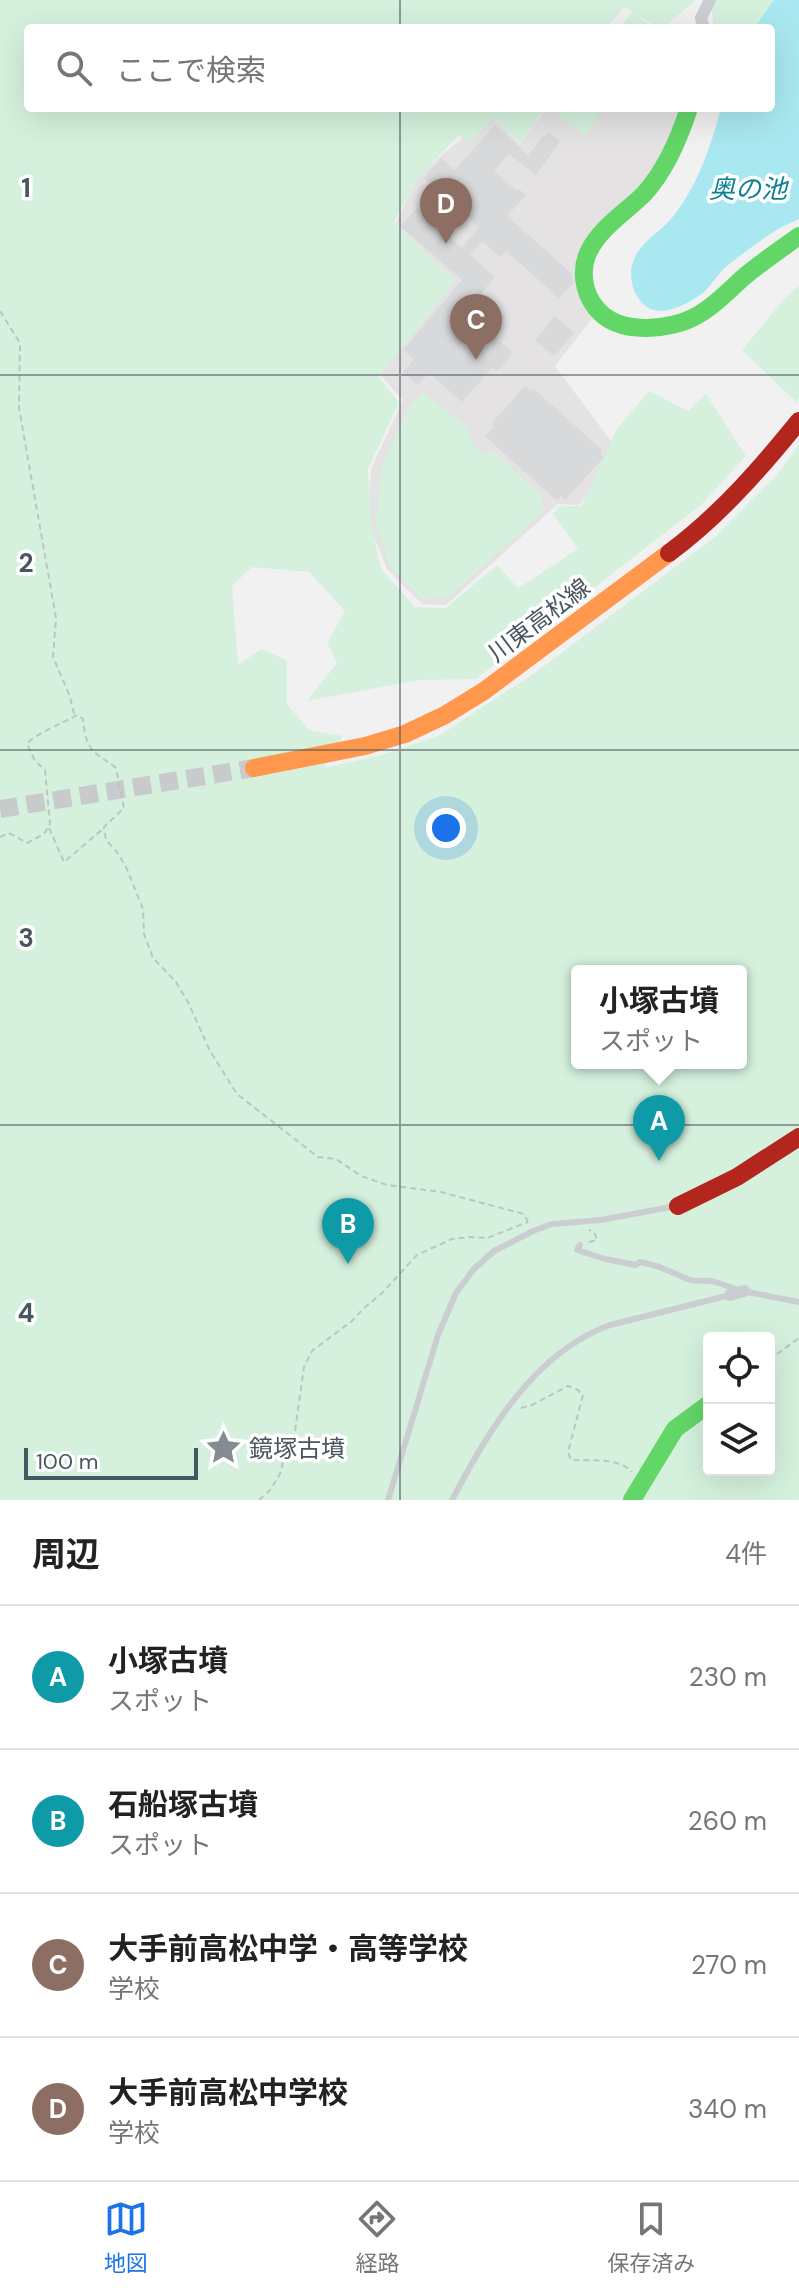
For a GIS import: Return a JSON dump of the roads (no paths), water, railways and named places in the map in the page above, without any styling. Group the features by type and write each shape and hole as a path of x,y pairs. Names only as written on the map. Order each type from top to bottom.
{"street":[{"path":"703,24 701,18 710,0"},
{"path":"687,112 669,157 652,184 632,207 602,232 585,262 587,294 598,312 623,326 677,324 698,315 799,236"},
{"name":"川東高松線","path":"254,768 365,746 405,734 445,715 484,691 702,529 770,457 799,421"},
{"path":"678,1206 737,1177 799,1137"},
{"path":"730,1295 744,1291"},
{"path":"634,1496 675,1429 703,1408"}],"lane":[{"path":"388,1500 438,1335 456,1293 474,1269 494,1251 552,1224 601,1220 678,1206"},
{"path":"580,1245 577,1250 605,1259 655,1265 660,1270 686,1278 708,1280 799,1302"},
{"path":"452,1500 482,1444 504,1412 534,1377 575,1341 593,1331 730,1295"}],"water":[{"name":"奥の池","path":"774,0 799,0 799,219 744,253 697,297 676,308 653,310 642,303 635,292 631,279 634,259 646,242 671,219 688,194 708,152 720,112 775,112 775,24 757,24"}],"tunnel":[{"path":"0,809 254,768"}],"place":[{"name":"大手前高松中学校","path":"446,244"},
{"name":"大手前高松中学・高等学校","path":"476,360"},
{"name":"小塚古墳","path":"659,1161"},
{"name":"石船塚古墳","path":"348,1264"},
{"name":"鏡塚古墳","path":"223,1448"}]}
